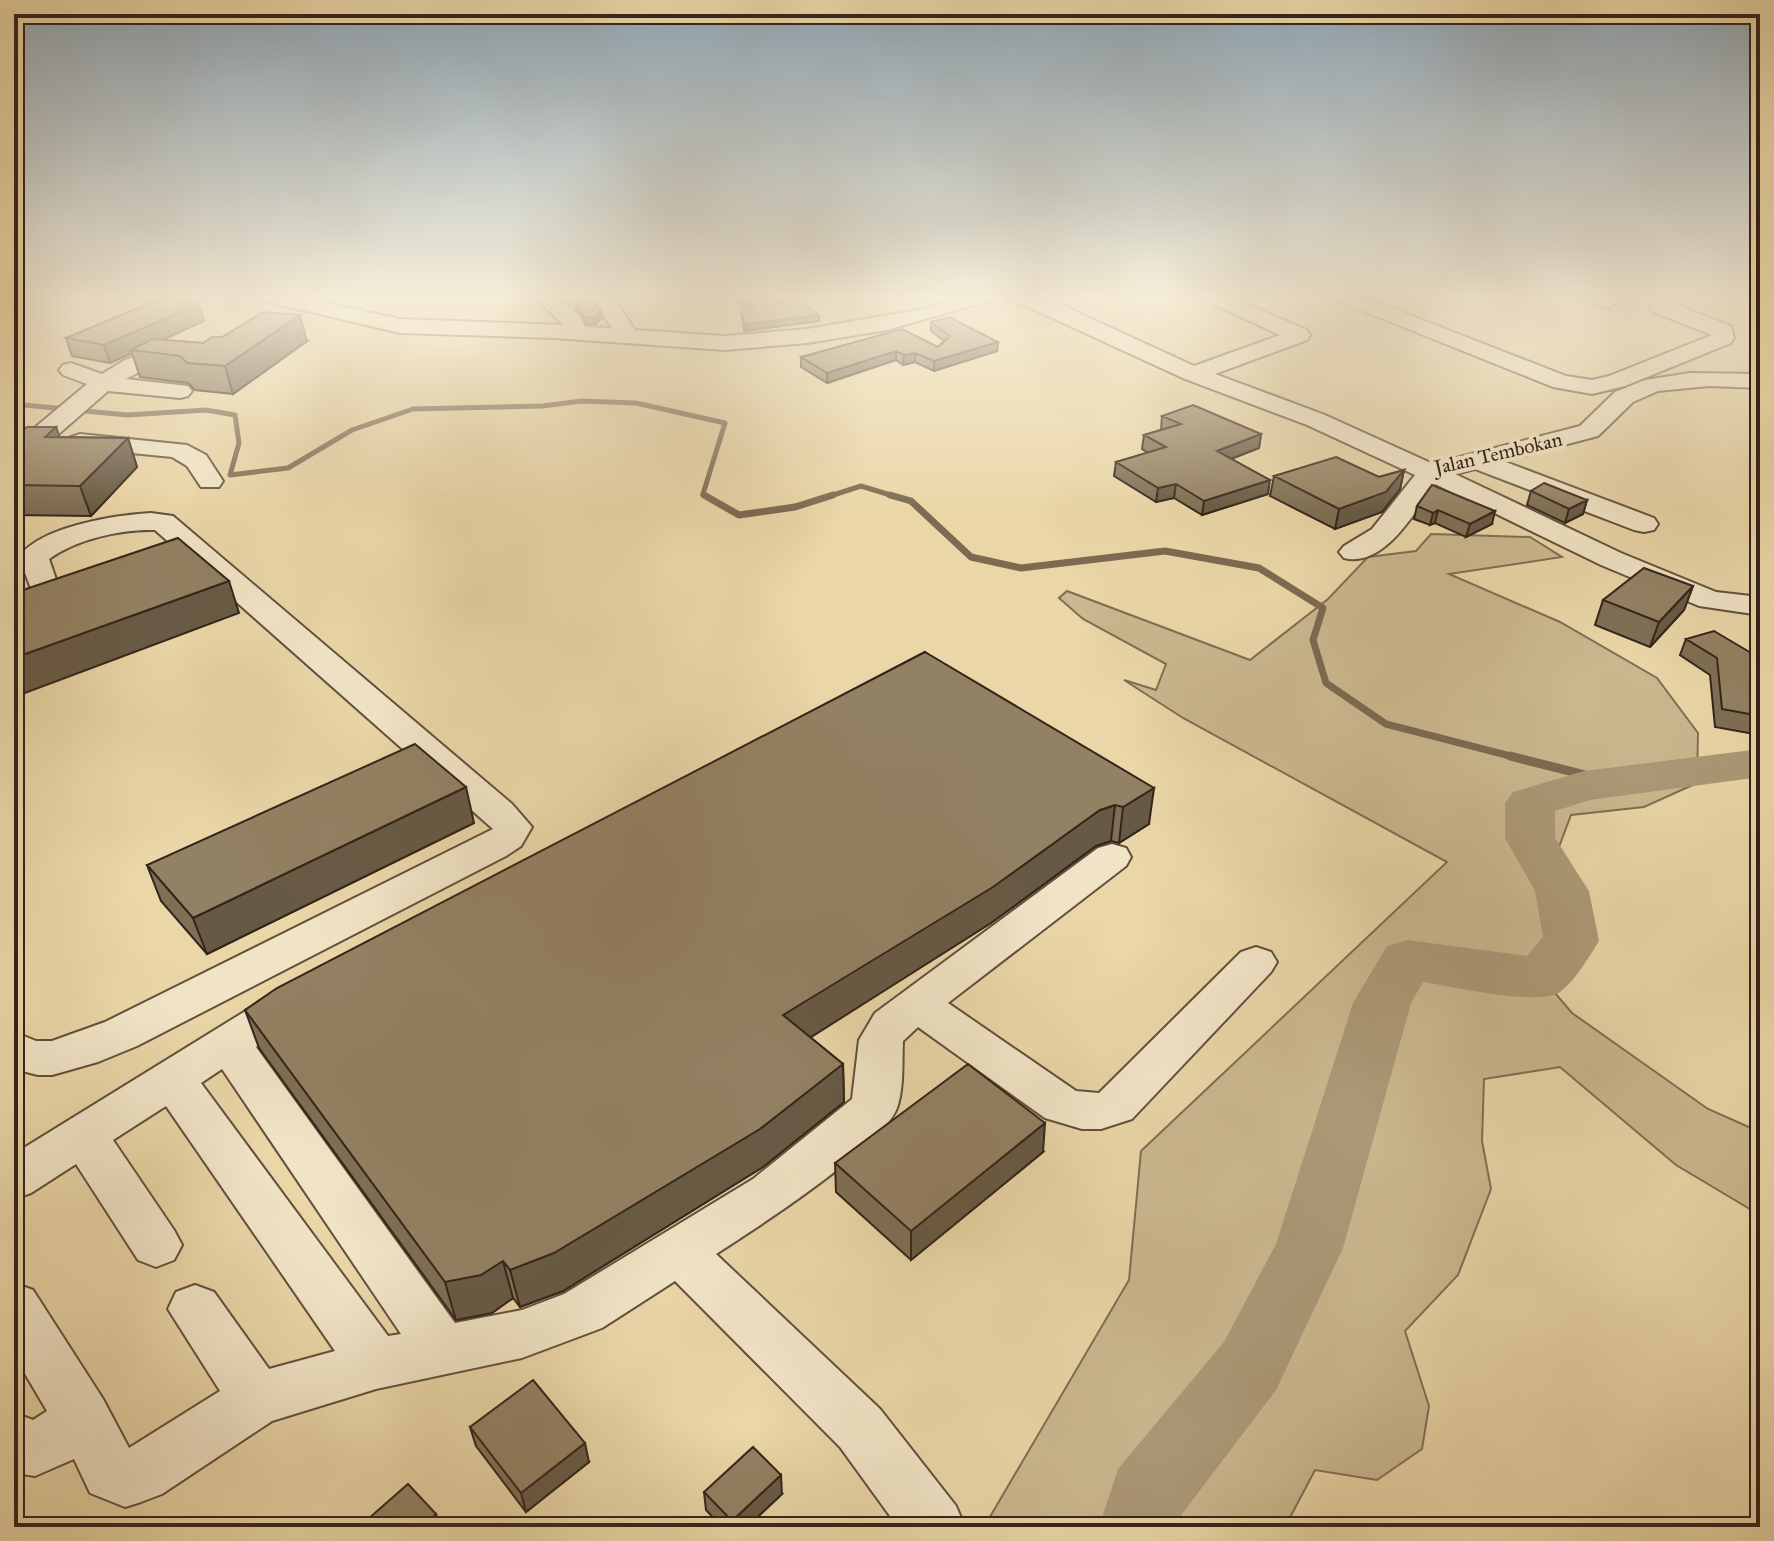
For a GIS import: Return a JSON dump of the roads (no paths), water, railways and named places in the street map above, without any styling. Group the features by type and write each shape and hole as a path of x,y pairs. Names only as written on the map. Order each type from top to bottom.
{"street":[{"path":"14,459 85,398 134,368"},
{"name":"Jalan Tembokan","path":"1180,368 1287,407 1431,472 1589,431 1609,417 1621,399 1652,387 1710,379 1760,381"},
{"path":"1193,374 1210,368"},
{"path":"1525,368 1561,382 1592,387 1649,368"},
{"path":"71,370 107,384 180,391"},
{"path":"34,439 178,450 197,461 210,481"},
{"path":"1351,459 1380,450"},
{"path":"1479,461 1644,524"},
{"path":"1354,552 1382,535 1431,472 1611,559 1710,600 1760,606"},
{"path":"14,599 58,584 34,557 41,548 56,541 154,520 169,526 172,548 499,812 513,827 508,837 492,847 121,1034 70,1054 42,1058 19,1054 14,1049"},
{"path":"14,1307 83,1418 111,1473 125,1478 141,1474 257,1399 376,1364 522,1334 583,1311 770,1193 860,1122 875,1106 881,1040 891,1024 1112,857"},
{"path":"916,1003 1061,1105 1083,1113 1101,1113 1115,1106 1256,962"},
{"path":"14,1179 173,1080 227,1041 331,982"},
{"path":"227,1041 444,1352"},
{"path":"173,1080 376,1364"},
{"path":"84,1136 156,1245"},
{"path":"680,1252 860,1428 935,1527"},
{"path":"195,1309 257,1399"},
{"path":"14,1440 18,1447 26,1451 40,1448 83,1418"}],"waterway":[{"path":"14,404 127,415 206,410 235,415 239,443 230,475 288,468 352,430 413,409 543,406 581,401 636,403 725,423 703,494 708,497"},
{"path":"827,497 861,486 897,497"},
{"path":"704,495 739,515 795,507 833,495"},
{"path":"890,495 897,497"},
{"path":"897,497 911,501 971,557 1021,568 1165,551 1259,568 1323,608 1313,640 1326,683 1386,724 1518,758"},
{"path":"1510,756 1613,782"},
{"path":"1139,1527 1146,1497 1250,1366 1309,1248 1382,1003 1407,960 1540,978 1571,941 1562,891 1530,838 1530,803 1584,786 1760,763"}]}
